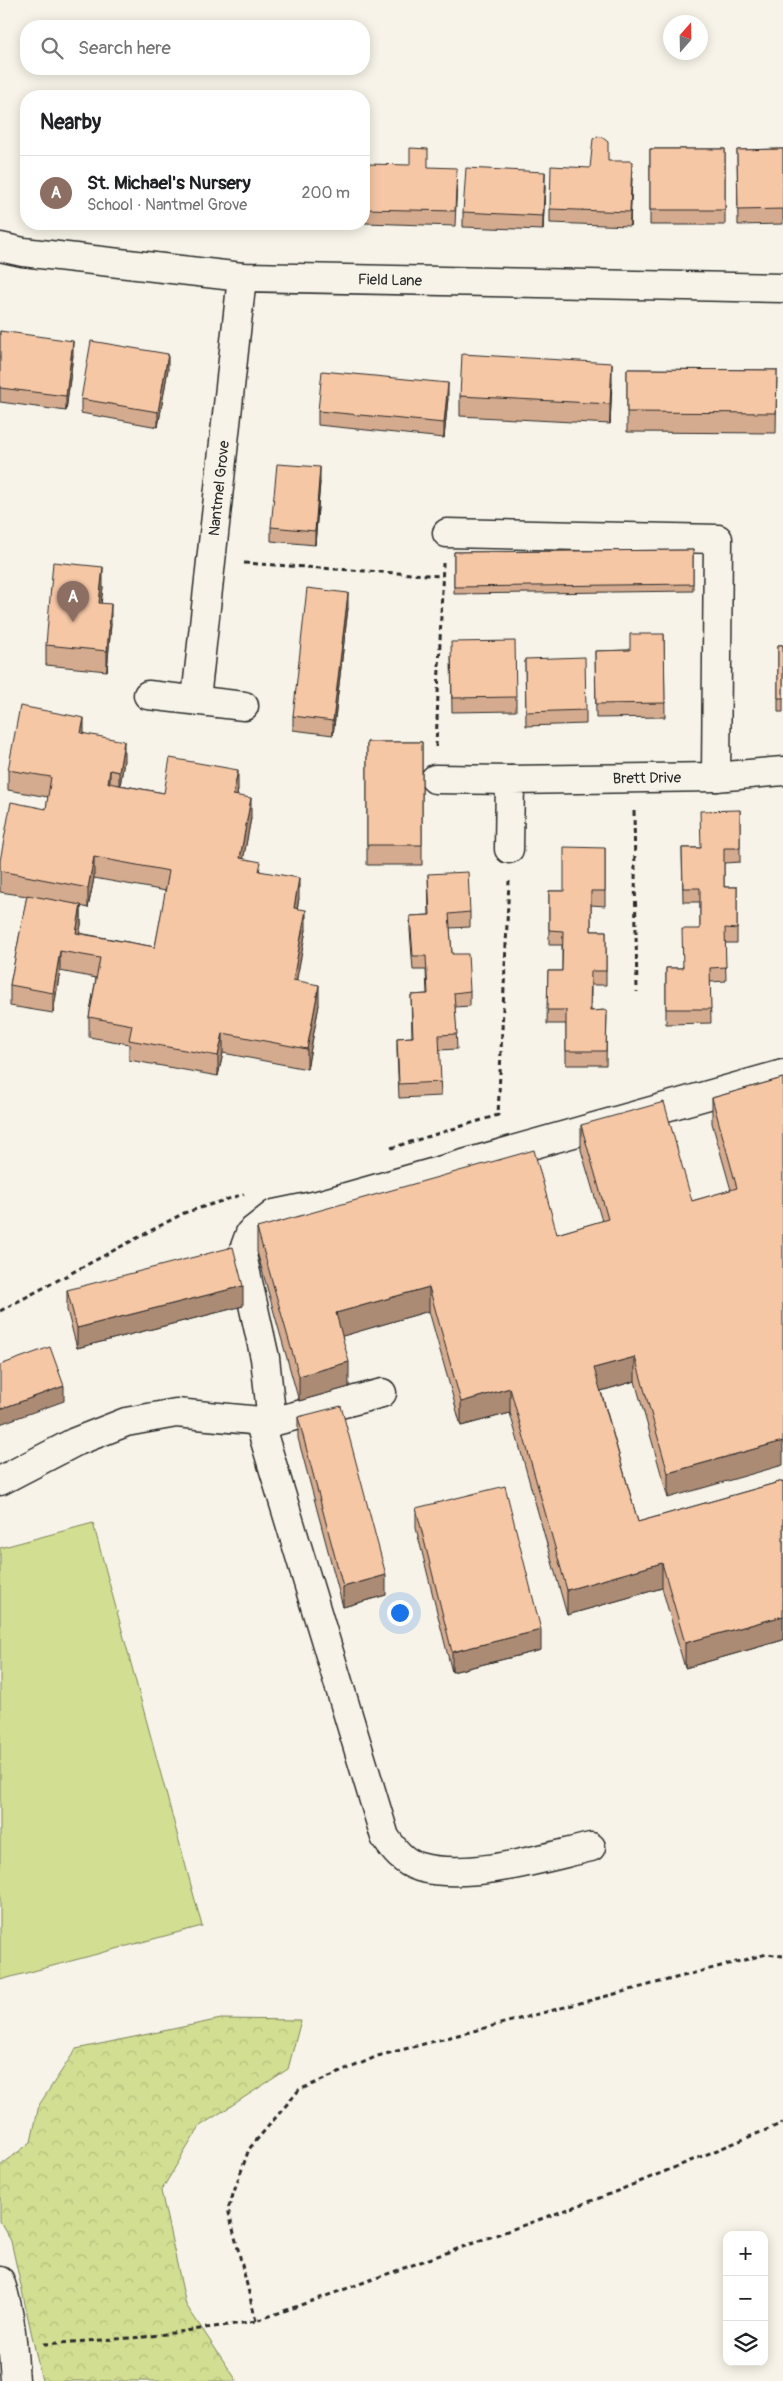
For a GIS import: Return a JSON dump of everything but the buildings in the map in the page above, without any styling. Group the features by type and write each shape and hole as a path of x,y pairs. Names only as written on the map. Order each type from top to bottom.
{"street":[{"name":"Field Lane","path":"0,247 23,252 242,277 783,288"},
{"name":"Nantmel Grove","path":"196,699 242,277"},
{"path":"446,533 718,539 716,777"},
{"path":"148,695 244,706"},
{"name":"Brett Drive","path":"435,779 510,780 716,777 783,771"},
{"path":"509,849 510,780"},
{"path":"591,1847 496,1868 445,1871 418,1867 397,1854 386,1837 265,1421 265,1358 242,1255 250,1233 274,1214 318,1205 783,1074"},
{"path":"0,1481 75,1442 126,1422 176,1413 265,1421 382,1393"},
{"path":"0,2281 5,2296 15,2381"}],"path":[{"path":"435,779 442,576 446,533"},
{"path":"211,560 442,576"},
{"path":"633,778 637,992"},
{"path":"383,1151 498,1115 509,849"},
{"path":"0,1311 184,1213 250,1192"},
{"path":"256,2321 228,2209 249,2149 299,2090 378,2056 767,1954 783,1956"},
{"path":"12,2346 144,2337 256,2321 605,2196 783,2122"}],"green space":[{"path":"93,1523 202,1926 0,1980 0,1548"},
{"path":"221,2019 301,2020 288,2069 200,2126 161,2191 186,2305 237,2381 42,2381 11,2241 0,2221 0,2166 31,2142 39,2105 76,2049"}],"place":[{"name":"St. Michael's Nursery","path":"73,622"}]}
